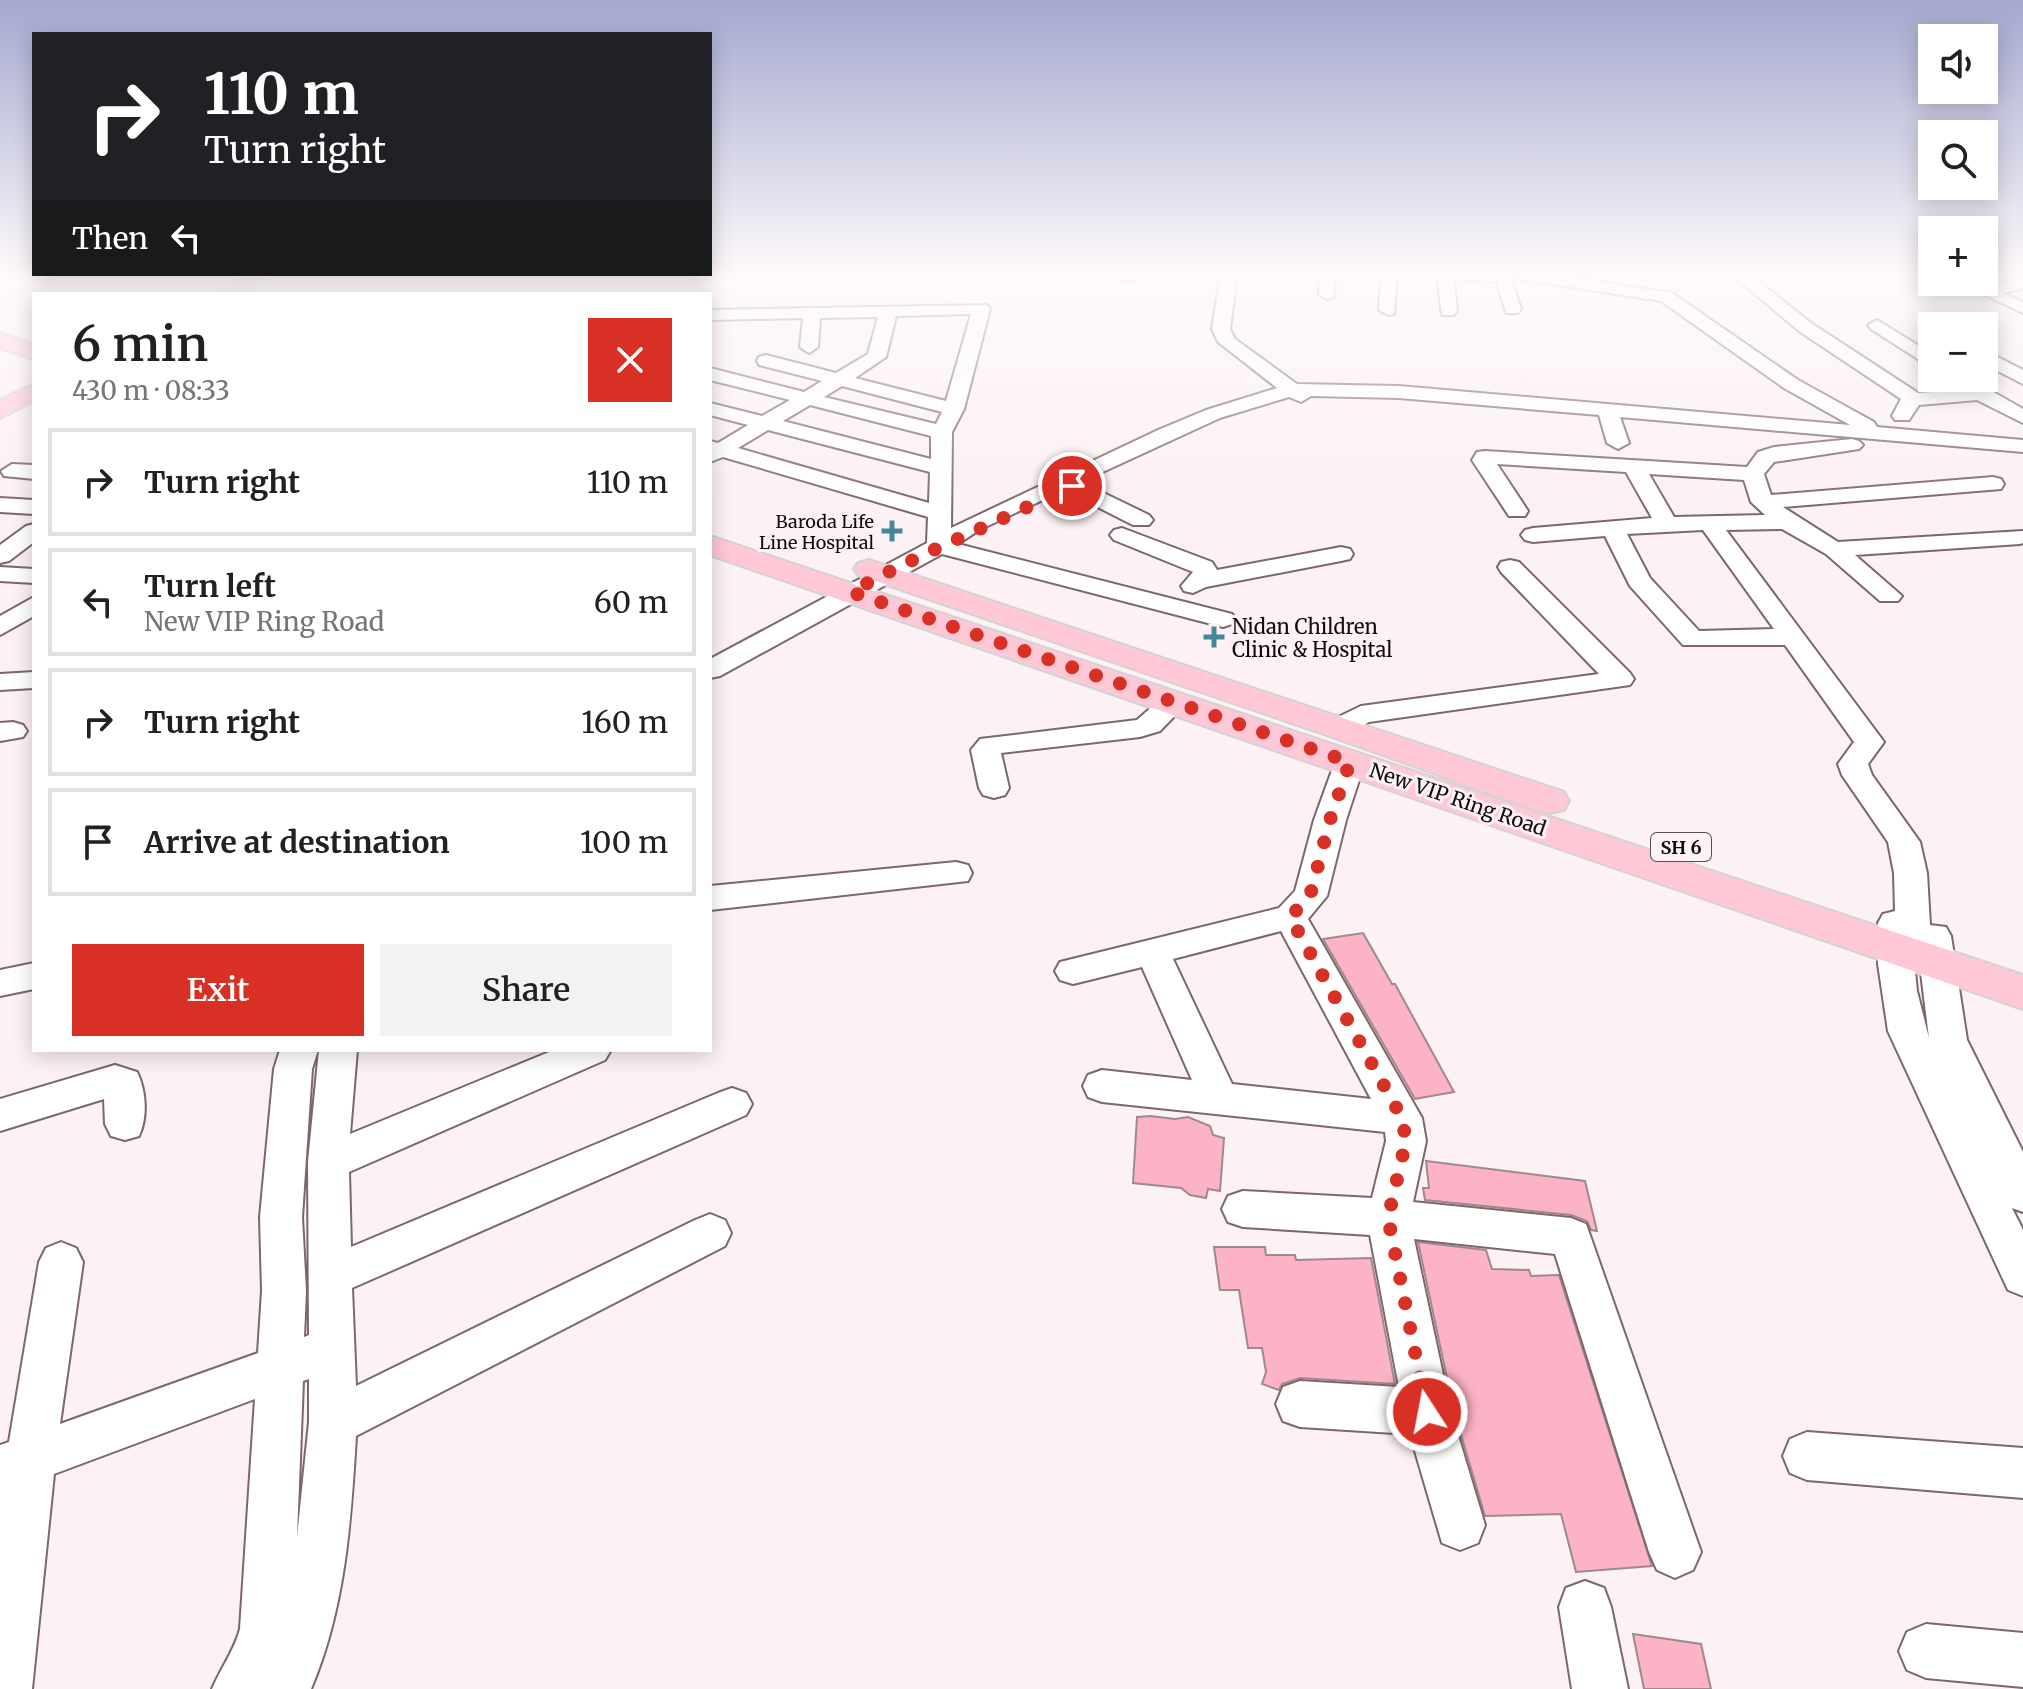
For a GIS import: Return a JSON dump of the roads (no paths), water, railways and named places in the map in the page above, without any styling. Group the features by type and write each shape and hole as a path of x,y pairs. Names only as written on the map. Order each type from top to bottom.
{"main road":[{"path":"0,360 32,369"},
{"path":"2,417 32,393"},
{"path":"2,417 32,407"},
{"name":"New VIP Ring Road","path":"712,523 884,574 1345,744 1915,940 2023,964"},
{"name":"New VIP Ring Road","path":"712,546 1174,702 1345,744"},
{"name":"New VIP Ring Road","path":"1915,940 2023,992"}],"street":[{"path":"713,451 841,379 877,357 878,353"},
{"path":"939,546 942,432 954,409 969,353"},
{"path":"1239,353 1303,392"},
{"path":"1256,353 1303,392"},
{"path":"1750,353 1791,384 1848,417 1896,437"},
{"path":"1844,353 1914,399 1981,394"},
{"path":"766,361 954,409"},
{"path":"1998,364 2023,378"},
{"path":"712,374 942,432"},
{"path":"712,669 939,546 981,530 1221,419 1303,392 1387,396 1538,419 1609,415 1685,424"},
{"path":"939,546 971,525 1165,434 1213,414 1303,392 1399,392 1685,424 1896,437 2023,449"},
{"path":"1978,392 2023,417"},
{"path":"1896,437 1902,413 1914,399"},
{"path":"712,410 939,468"},
{"path":"1609,415 1618,443"},
{"path":"1753,474 1766,457 1782,452 1896,437 2023,449"},
{"path":"713,451 939,511"},
{"path":"1517,511 1483,460 1485,457 1753,474"},
{"path":"1633,466 1667,524"},
{"path":"1753,474 1762,502 1787,522 1834,549 1889,596"},
{"path":"1762,502 1993,484"},
{"path":"1072,486 1131,527 1203,567 1206,572 1176,605"},
{"path":"0,505 32,507"},
{"path":"1533,535 1667,524 1787,522"},
{"path":"1710,524 1869,742 1853,764 1857,780 1897,828 1906,845 1915,940 1948,1040 2023,1194"},
{"path":"1613,529 1639,581 1692,639 1793,637"},
{"path":"32,533 2,558 32,575"},
{"path":"1834,549 2020,537"},
{"path":"1285,538 1312,560"},
{"path":"939,546 1223,619"},
{"path":"1199,581 1341,554"},
{"path":"1073,971 1290,917 1310,896 1330,820 1345,744 1361,715 1620,679 1510,567"},
{"path":"2,626 32,606"},
{"path":"2,626 32,627"},
{"path":"0,682 32,680"},
{"path":"994,788 986,750 990,745 1140,728 1150,725 1174,702"},
{"path":"712,898 956,873"},
{"path":"1290,917 1402,1118 1406,1141 1388,1218 1427,1412 1460,1525"},
{"path":"1915,940 1898,995 1907,1031 2023,1276"},
{"path":"1152,951 1220,1099"},
{"path":"0,983 32,976"},
{"path":"267,1678 284,1291 281,1217 293,1069 298,1052"},
{"path":"267,1678 309,1620 326,1516 333,1422 328,1162 339,1052"},
{"path":"328,1162 587,1052"},
{"path":"0,1115 115,1080 123,1083 125,1124"},
{"path":"1102,1086 1402,1118"},
{"path":"328,1278 732,1104"},
{"path":"1243,1209 1388,1218 1571,1237 1675,1552"},
{"path":"333,1422 710,1233"},
{"path":"4,1689 16,1464 61,1262"},
{"path":"16,1464 331,1349"},
{"path":"1300,1404 1427,1412"},
{"path":"1807,1456 2023,1473"},
{"path":"1585,1607 1600,1689"},
{"path":"1926,1651 2023,1660"}],"place":[{"name":"Baroda Life Line Hospital","path":"892,531"},
{"name":"Nidan Children Clinic & Hospital","path":"1214,637"}]}
